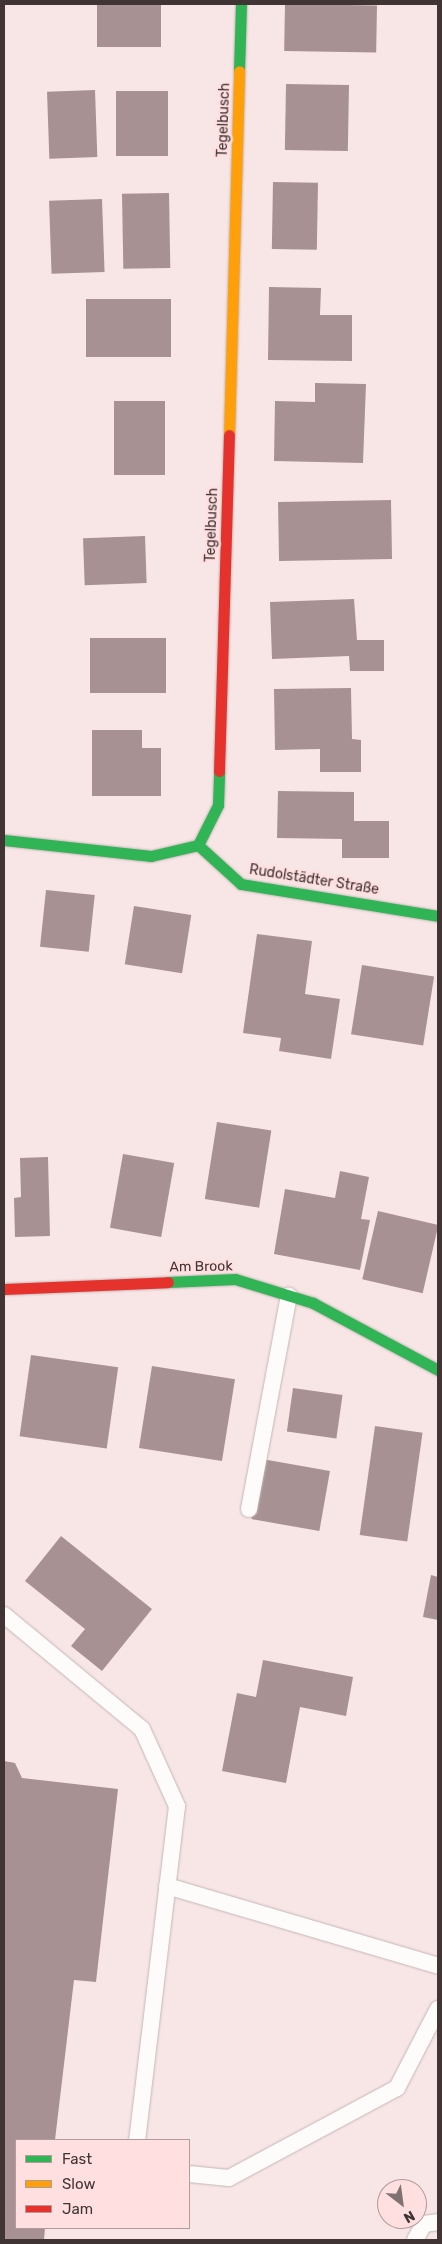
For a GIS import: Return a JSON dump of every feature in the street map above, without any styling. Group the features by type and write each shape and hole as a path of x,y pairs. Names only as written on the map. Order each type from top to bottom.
{"street":[{"name":"Tegelbusch","path":"198,845 218,805 241,4"},
{"path":"4,840 152,856 198,845"},
{"name":"Rudolstädter Straße","path":"198,845 241,884 438,916"},
{"name":"Am Brook","path":"4,1289 235,1280 314,1303 438,1370"}],"lane":[{"path":"250,1509 288,1296"},
{"path":"4,1615 142,1730 177,1806 137,2139"},
{"path":"167,1886 438,1966"},
{"path":"190,2174 229,2178 396,2088 438,2009"},
{"path":"415,2240 424,2224 438,2222"}],"building":[{"path":"97,4 161,4 161,47 97,47"},
{"path":"285,4 377,6 376,53 284,51"},
{"path":"286,84 349,85 348,151 285,150"},
{"path":"95,90 97,157 49,159 47,92"},
{"path":"116,91 168,91 168,156 116,156"},
{"path":"273,182 318,183 317,250 272,249"},
{"path":"169,193 170,268 123,269 122,194"},
{"path":"102,199 105,272 52,274 49,201"},
{"path":"269,287 321,288 320,315 352,315 352,361 268,360"},
{"path":"86,299 171,299 171,357 86,357"},
{"path":"315,383 366,384 363,463 274,461 275,401 315,402"},
{"path":"114,401 165,401 165,475 114,475"},
{"path":"391,500 392,559 279,561 278,502"},
{"path":"145,536 147,583 85,585 83,538"},
{"path":"354,599 357,640 384,640 384,671 350,671 349,656 272,659 270,602"},
{"path":"90,638 166,638 166,693 90,693"},
{"path":"351,688 352,739 361,740 361,772 320,772 320,749 275,750 274,689"},
{"path":"92,730 142,730 142,748 161,748 161,796 92,796"},
{"path":"278,791 354,792 354,821 389,821 389,858 342,858 342,839 277,838"},
{"path":"46,890 95,895 89,952 40,947"},
{"path":"134,906 191,915 182,973 125,964"},
{"path":"257,934 312,941 305,994 340,999 331,1059 279,1051 281,1038 243,1033"},
{"path":"362,965 434,976 423,1046 351,1034"},
{"path":"217,1122 271,1131 259,1208 205,1199"},
{"path":"123,1154 174,1163 161,1237 110,1228"},
{"path":"48,1157 50,1236 15,1237 14,1198 21,1197 20,1158"},
{"path":"340,1171 369,1177 361,1219 370,1220 360,1270 274,1254 285,1189 335,1198"},
{"path":"378,1211 438,1225 423,1293 362,1279"},
{"path":"31,1355 118,1367 107,1448 20,1436"},
{"path":"152,1366 235,1379 222,1461 139,1448"},
{"path":"293,1388 343,1395 336,1439 287,1432"},
{"path":"375,1426 423,1433 407,1542 360,1535"},
{"path":"262,1459 330,1471 319,1531 251,1519"},
{"path":"61,1536 152,1609 102,1671 71,1646 85,1629 25,1581"},
{"path":"431,1575 438,1577 438,1620 423,1617"},
{"path":"263,1660 353,1677 346,1716 300,1707 286,1783 222,1771 237,1693 256,1697"},
{"path":"4,1761 15,1763 22,1778 118,1789 96,1982 74,1980 55,2139 15,2139 15,2229 45,2229 44,2240 4,2240"}],"traffic: fast":[{"path":"239,71 241,4"},
{"path":"4,840 151,856 198,845 218,805 219,771"},
{"path":"198,845 241,884 438,916"},
{"path":"168,1282 235,1279 313,1303 438,1370"}],"traffic: slow":[{"path":"229,435 239,71"}],"traffic: jam":[{"path":"219,771 229,435"},
{"path":"4,1289 168,1282"}]}
